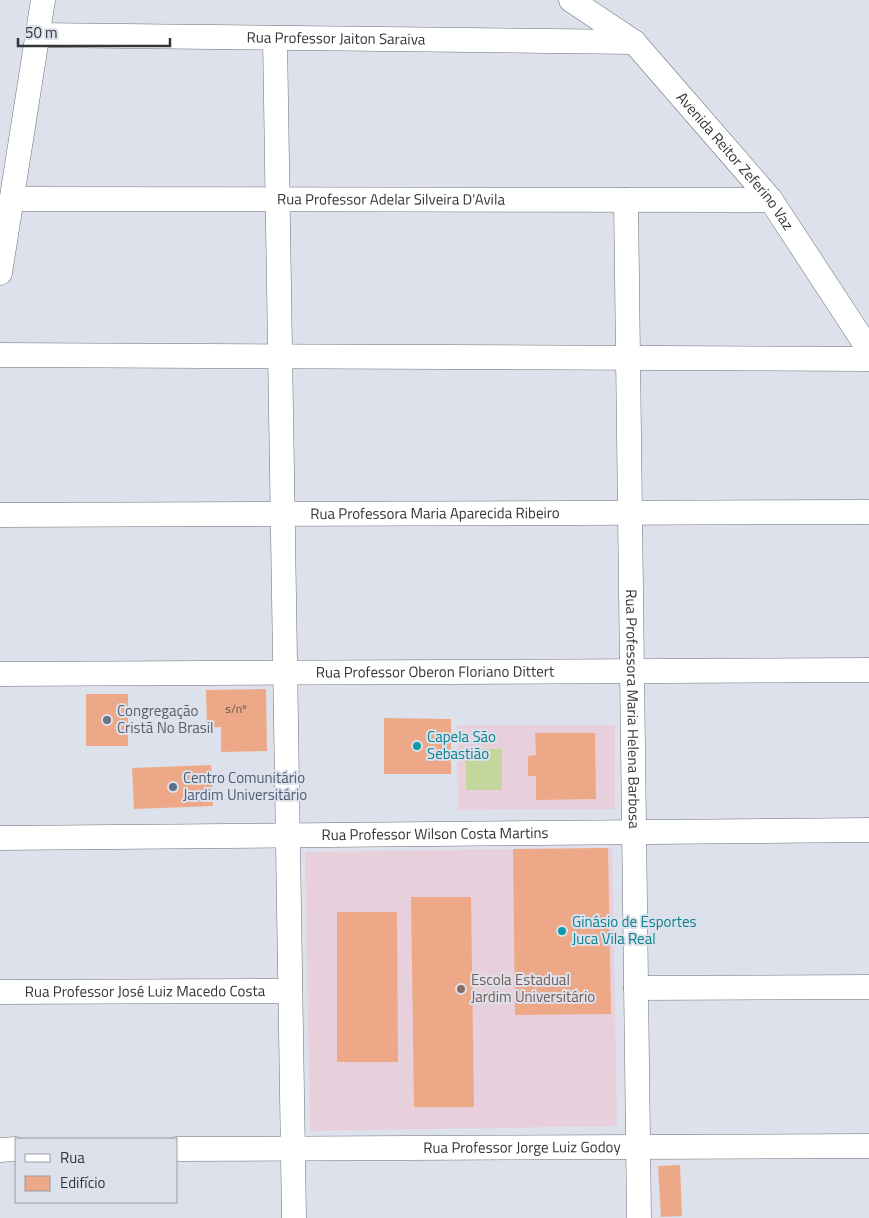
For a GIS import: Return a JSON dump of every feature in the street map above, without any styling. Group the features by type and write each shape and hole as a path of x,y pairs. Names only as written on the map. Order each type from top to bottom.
{"street":[{"path":"0,273 43,0"},
{"name":"Avenida Reitor Zeferino Vaz","path":"571,0 634,42 771,200 869,350"},
{"name":"Rua Professor Jaiton Saraiva","path":"37,35 634,42"},
{"path":"275,38 294,1218"},
{"name":"Rua Professor Adelar Silveira D'Avila","path":"12,199 771,200"},
{"name":"Rua Professora Maria Helena Barbosa","path":"626,200 639,1218"},
{"path":"0,355 869,359"},
{"name":"Rua Professora Maria Aparecida Ribeiro","path":"0,515 869,512"},
{"name":"Rua Professor Oberon Floriano Dittert","path":"0,674 869,670"},
{"name":"Rua Professor Wilson Costa Martins","path":"0,838 869,830"},
{"path":"636,988 869,987"},
{"name":"Rua Professor José Luiz Macedo Costa","path":"0,992 290,991"},
{"name":"Rua Professor Jorge Luiz Godoy","path":"178,1149 869,1146"},
{"path":"0,1150 15,1150"}],"shaded area":[{"path":"457,725 615,725 615,809 458,810"},
{"name":"Escola Estadual Jardim Universitário","path":"612,848 617,1126 310,1131 305,852"}],"green space":[{"path":"466,749 502,749 502,790 466,790"}],"building":[{"path":"266,689 267,751 221,752 221,727 207,728 206,690"},
{"name":"Congregação Cristã No Brasil","path":"86,694 128,694 128,746 86,746"},
{"name":"Capela São Sebastião","path":"384,718 451,719 451,774 384,774"},
{"path":"535,733 595,733 596,799 536,800 536,776 528,776 528,756 536,755"},
{"name":"Centro Comunitário Jardim Universitário","path":"211,765 213,806 134,809 132,768"},
{"name":"Ginásio de Esportes Juca Vila Real","path":"608,848 611,1014 515,1015 513,849"},
{"path":"411,897 471,897 474,1107 414,1107"},
{"path":"337,912 397,912 398,1062 337,1062"},
{"path":"680,1165 682,1216 661,1217 658,1166"}],"place":[{"name":"Congregação Cristã No Brasil","path":"107,720"},
{"name":"Capela São Sebastião","path":"417,746"},
{"name":"Centro Comunitário Jardim Universitário","path":"173,787"},
{"name":"Ginásio de Esportes Juca Vila Real","path":"562,931"},
{"name":"Escola Estadual Jardim Universitário","path":"461,989"}]}
